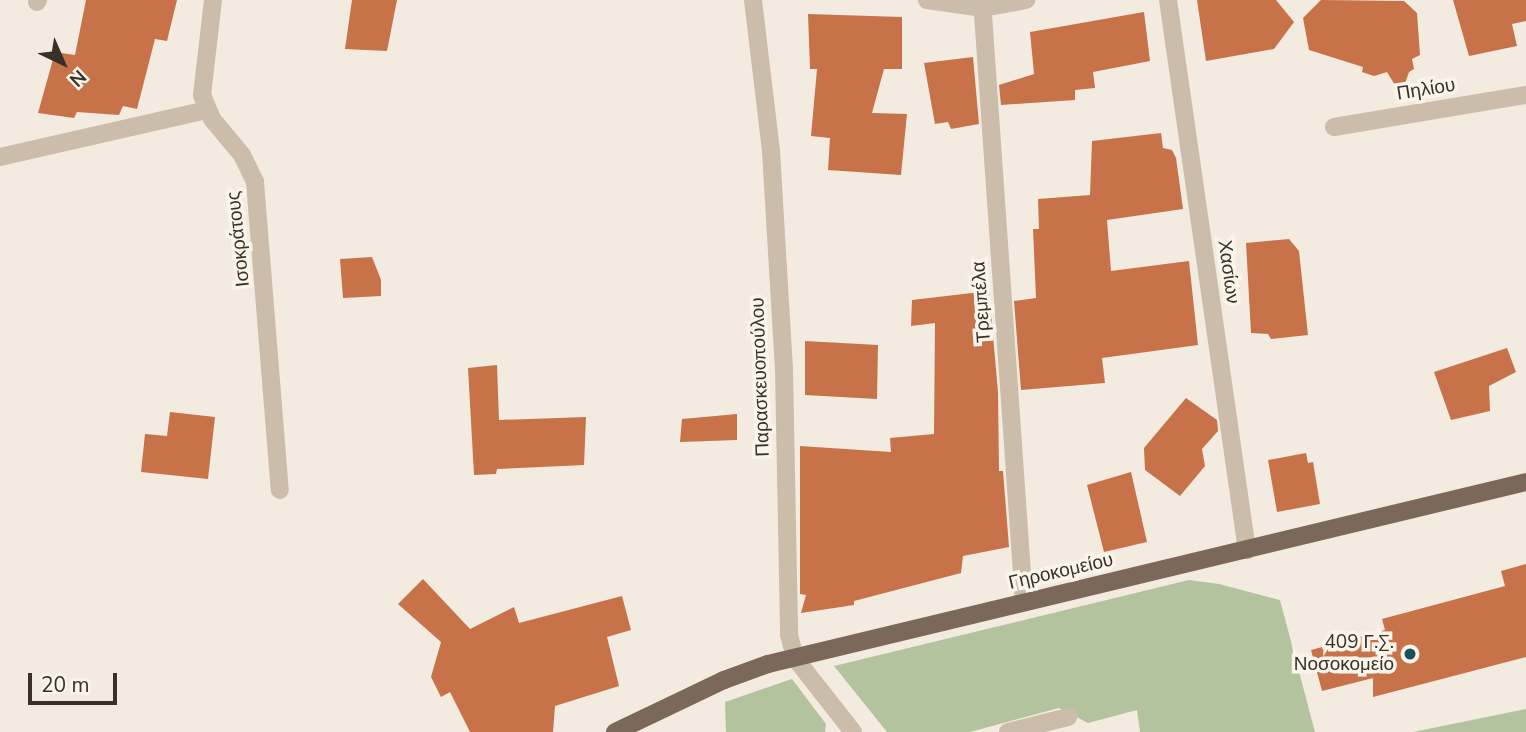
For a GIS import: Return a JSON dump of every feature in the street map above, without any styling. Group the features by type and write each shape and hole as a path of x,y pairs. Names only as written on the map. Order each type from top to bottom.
{"main road":[{"name":"Γηροκομείου","path":"615,732 724,680 795,658 1526,482"}],"street":[{"path":"0,157 207,110 203,87 213,0"},
{"name":"Παρασκευοπούλου","path":"753,0 771,151 784,368 789,635 795,658 853,732"},
{"path":"927,0 983,4 1026,0"},
{"name":"Χασίων","path":"1168,0 1247,550"},
{"name":"Τρεμπέλα","path":"983,4 1024,602"},
{"name":"Πηλίου","path":"1334,127 1526,95"},
{"name":"Ισοκράτους","path":"207,110 242,155 255,182 281,490"},
{"path":"1008,732 1068,717"}],"green space":[{"path":"1189,580 1219,584 1280,600 1315,732 1140,732 1137,710 1088,723 1059,708 970,732 887,732 834,666"},
{"path":"792,679 826,724 825,732 726,732 725,702"},
{"path":"1526,709 1526,732 1413,732"}],"building":[{"path":"86,0 177,0 167,41 155,39 137,109 123,106 119,115 77,112 74,118 38,113 55,52 75,55"},
{"path":"352,0 397,0 387,51 345,49"},
{"path":"1197,0 1276,0 1294,22 1274,49 1206,61"},
{"path":"1321,0 1404,1 1417,13 1420,55 1412,59 1414,69 1409,72 1401,95 1387,72 1374,76 1362,72 1363,67 1309,50 1303,18"},
{"path":"1453,0 1526,0 1526,21 1512,24 1517,46 1469,56"},
{"path":"1144,12 1150,61 1093,72 1095,88 1075,90 1075,100 1001,105 999,85 1034,74 1030,32"},
{"path":"808,14 902,17 902,69 884,69 872,113 907,114 901,175 828,170 830,138 811,136 817,69 810,69"},
{"path":"973,57 979,124 951,129 948,122 935,124 924,63"},
{"path":"1161,133 1163,148 1172,150 1176,158 1183,209 1107,220 1111,271 1189,261 1198,345 1102,358 1105,383 1021,390 1014,301 1036,298 1033,229 1039,229 1038,199 1090,195 1092,141"},
{"path":"1289,239 1299,251 1308,335 1271,339 1268,334 1251,333 1246,243"},
{"path":"372,257 381,280 381,296 343,298 340,259"},
{"path":"989,291 998,392 999,471 1003,471 1009,547 963,556 961,573 854,601 854,605 801,613 806,595 800,594 800,446 891,452 890,438 934,434 935,323 911,326 912,300"},
{"path":"805,341 878,345 877,399 805,395"},
{"path":"1507,348 1516,372 1489,386 1490,411 1451,420 1434,372"},
{"path":"497,365 499,420 586,417 584,465 497,469 496,474 474,475 468,368"},
{"path":"1186,398 1217,420 1218,431 1202,449 1205,466 1180,496 1145,470 1144,448"},
{"path":"170,412 215,417 208,479 141,472 145,434 167,436"},
{"path":"737,414 737,440 680,442 682,419"},
{"path":"1306,453 1308,463 1313,462 1320,504 1277,512 1268,460"},
{"path":"1131,472 1147,542 1104,552 1087,485"},
{"path":"1526,564 1526,657 1373,697 1373,678 1322,691 1311,650 1385,630 1382,619 1505,586 1501,571"},
{"path":"423,579 470,629 514,607 519,623 622,596 631,630 607,637 619,686 555,706 553,732 470,732 450,692 441,697 431,677 441,642 398,604"}],"place":[{"name":"409 Γ.Σ. Νοσοκομείο","path":"1410,654"}]}
